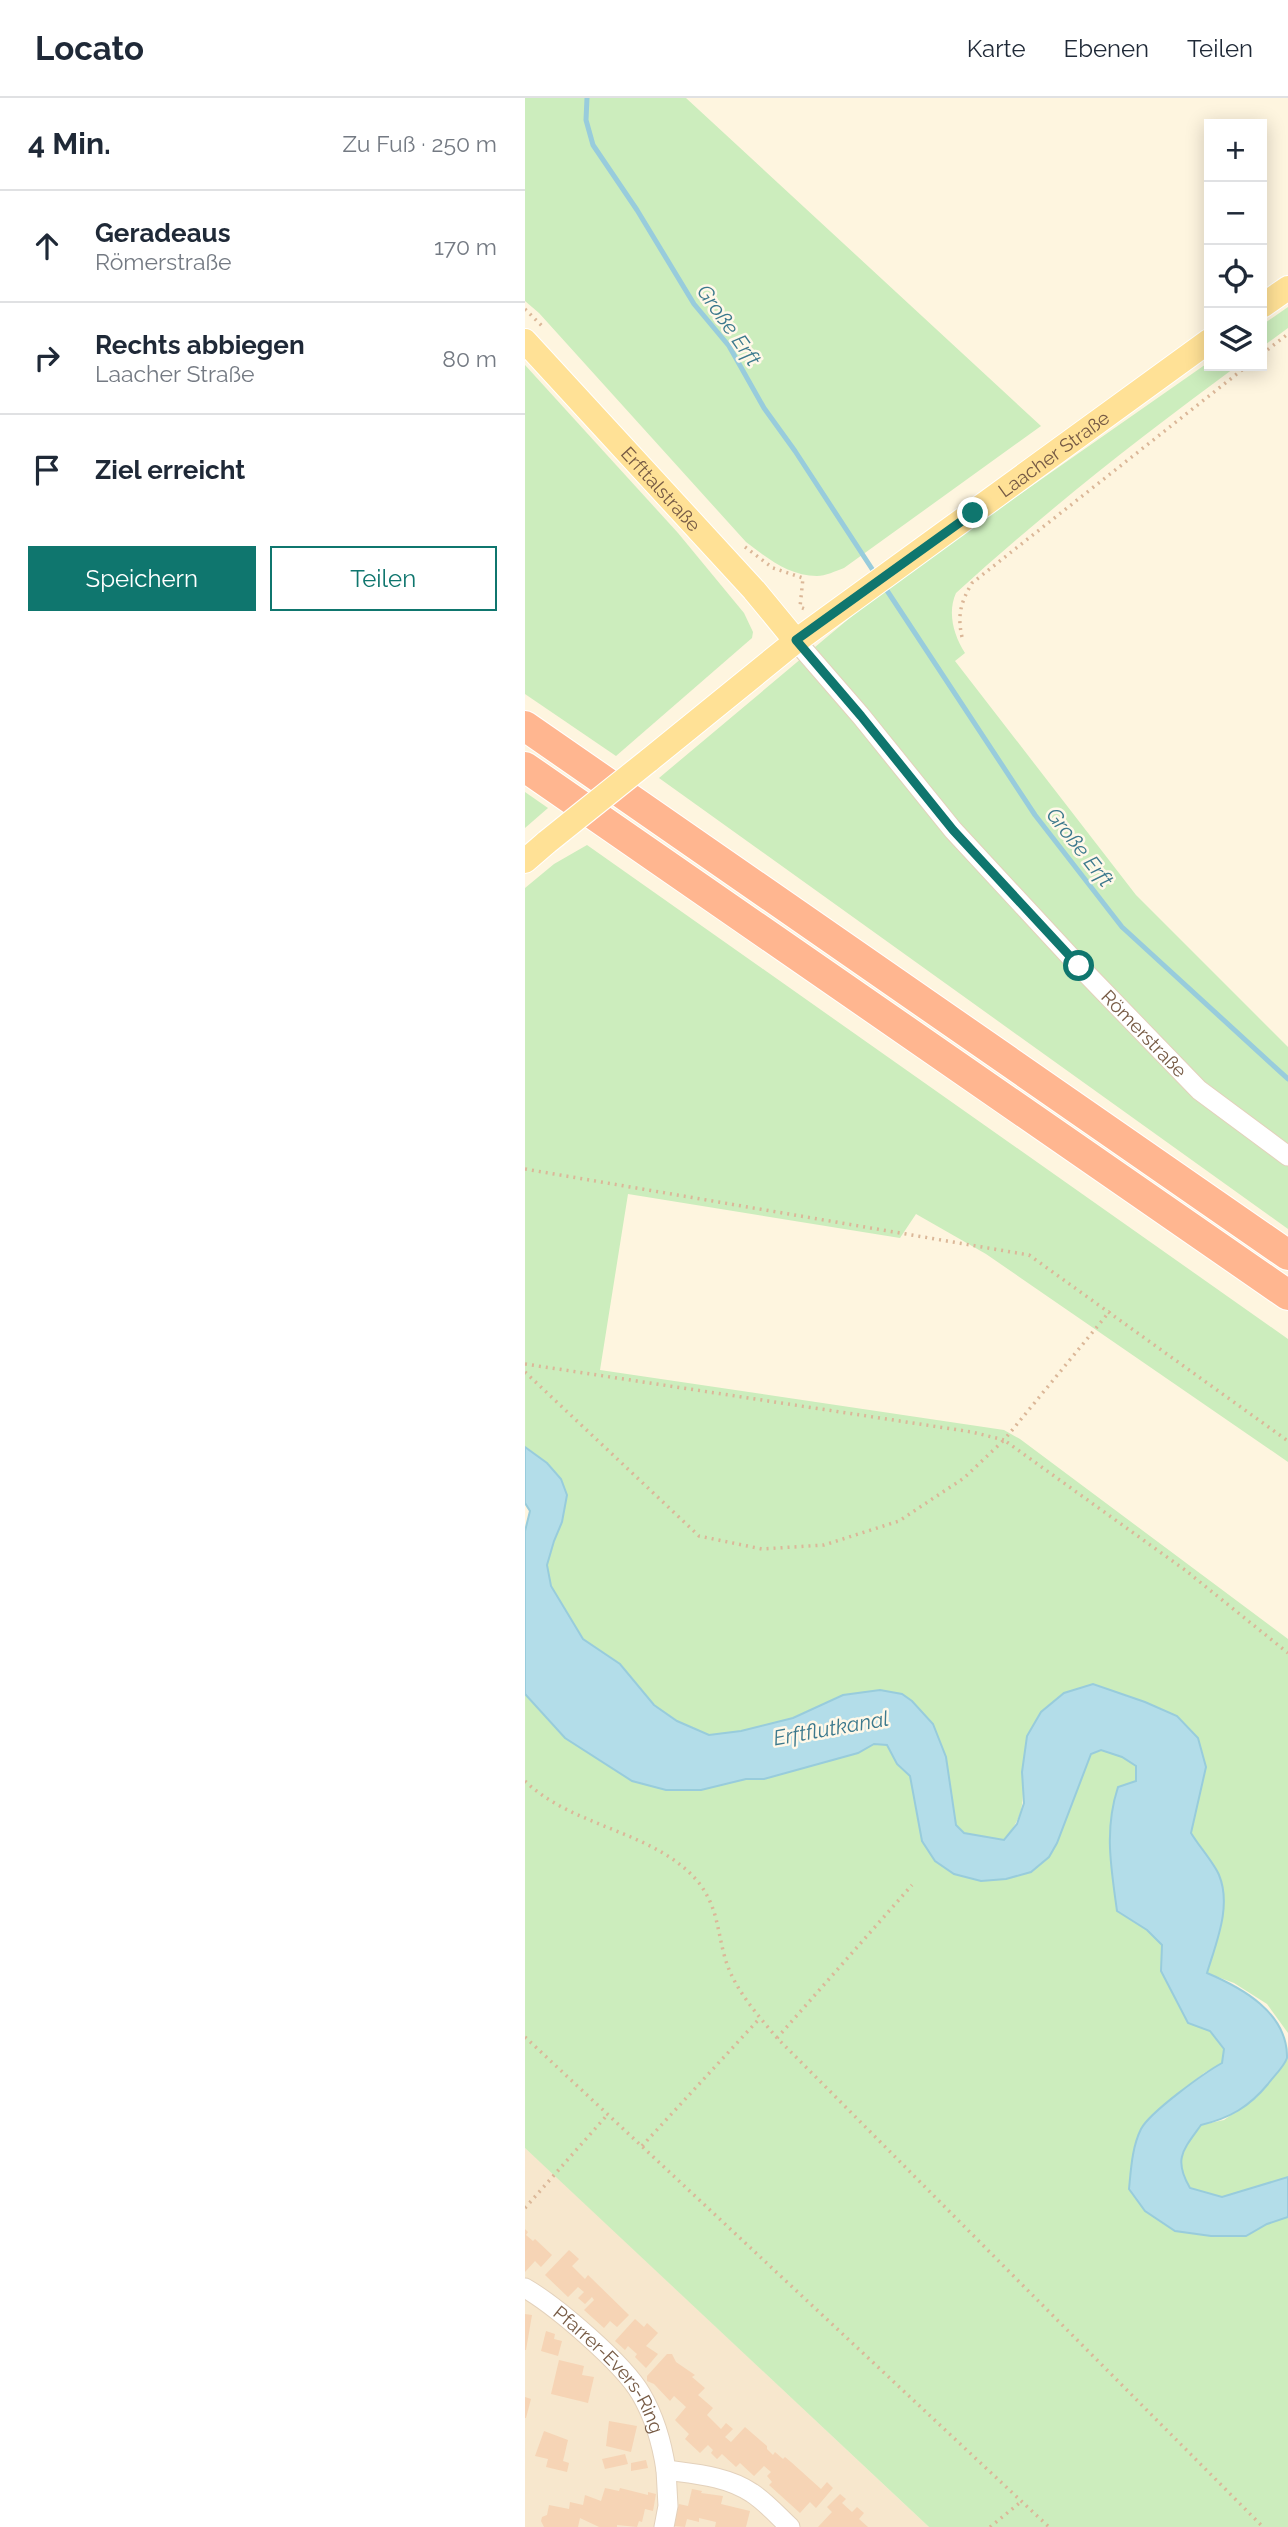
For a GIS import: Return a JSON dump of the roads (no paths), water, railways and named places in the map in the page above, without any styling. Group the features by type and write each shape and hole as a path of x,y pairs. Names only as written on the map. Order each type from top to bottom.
{"highway":[{"path":"525,726 1288,1255"},
{"path":"525,767 1288,1295"}],"main road":[{"path":"1267,303 1288,288"},
{"name":"Erfttalstraße","path":"534,335 796,640"},
{"name":"Laacher Straße","path":"525,861 796,640 1204,345"}],"street":[{"name":"Römerstraße","path":"796,640 953,830 1079,966 1199,1090 1288,1156"},
{"name":"Pfarrer-Evers-Ring","path":"525,2288 557,2309 613,2361 639,2391 657,2426 666,2470 668,2506 664,2527"},
{"path":"666,2470 716,2477 736,2484 753,2493 790,2527"}],"water":[{"name":"Erftflutkanal","path":"525,1447 547,1463 561,1479 567,1495 562,1522 547,1565 551,1586 583,1639 620,1664 654,1705 677,1721 709,1735 741,1731 793,1718 843,1695 880,1690 902,1694 933,1724 946,1757 956,1825 964,1833 1004,1840 1017,1824 1024,1803 1022,1772 1027,1736 1041,1712 1064,1693 1093,1684 1177,1716 1198,1738 1206,1767 1191,1833 1217,1870 1223,1887 1221,1924 1207,1973 1247,1994 1271,2015 1280,2027 1287,2058 1254,2099 1230,2115 1201,2125 1185,2148 1182,2169 1190,2188 1222,2197 1288,2177 1288,2217 1267,2224 1246,2236 1211,2236 1175,2231 1145,2211 1129,2189 1134,2151 1141,2129 1166,2103 1222,2063 1224,2049 1210,2031 1188,2023 1161,1971 1162,1945 1147,1930 1117,1911 1110,1849 1111,1818 1118,1787 1136,1781 1136,1766 1122,1757 1101,1750 1091,1754 1057,1843 1049,1857 1031,1872 1006,1879 981,1881 954,1874 935,1861 922,1841 910,1776 897,1764 887,1745 874,1744 858,1753 764,1779 746,1779 701,1790 666,1790 632,1781 565,1738 525,1694 525,1531 530,1511 525,1503"}],"waterway":[{"name":"Große Erft","path":"587,98 586,120 593,145 637,210 694,304 729,346 764,408 876,575"},
{"name":"Große Erft","path":"884,586 1035,815 1122,927 1288,1079"}]}
